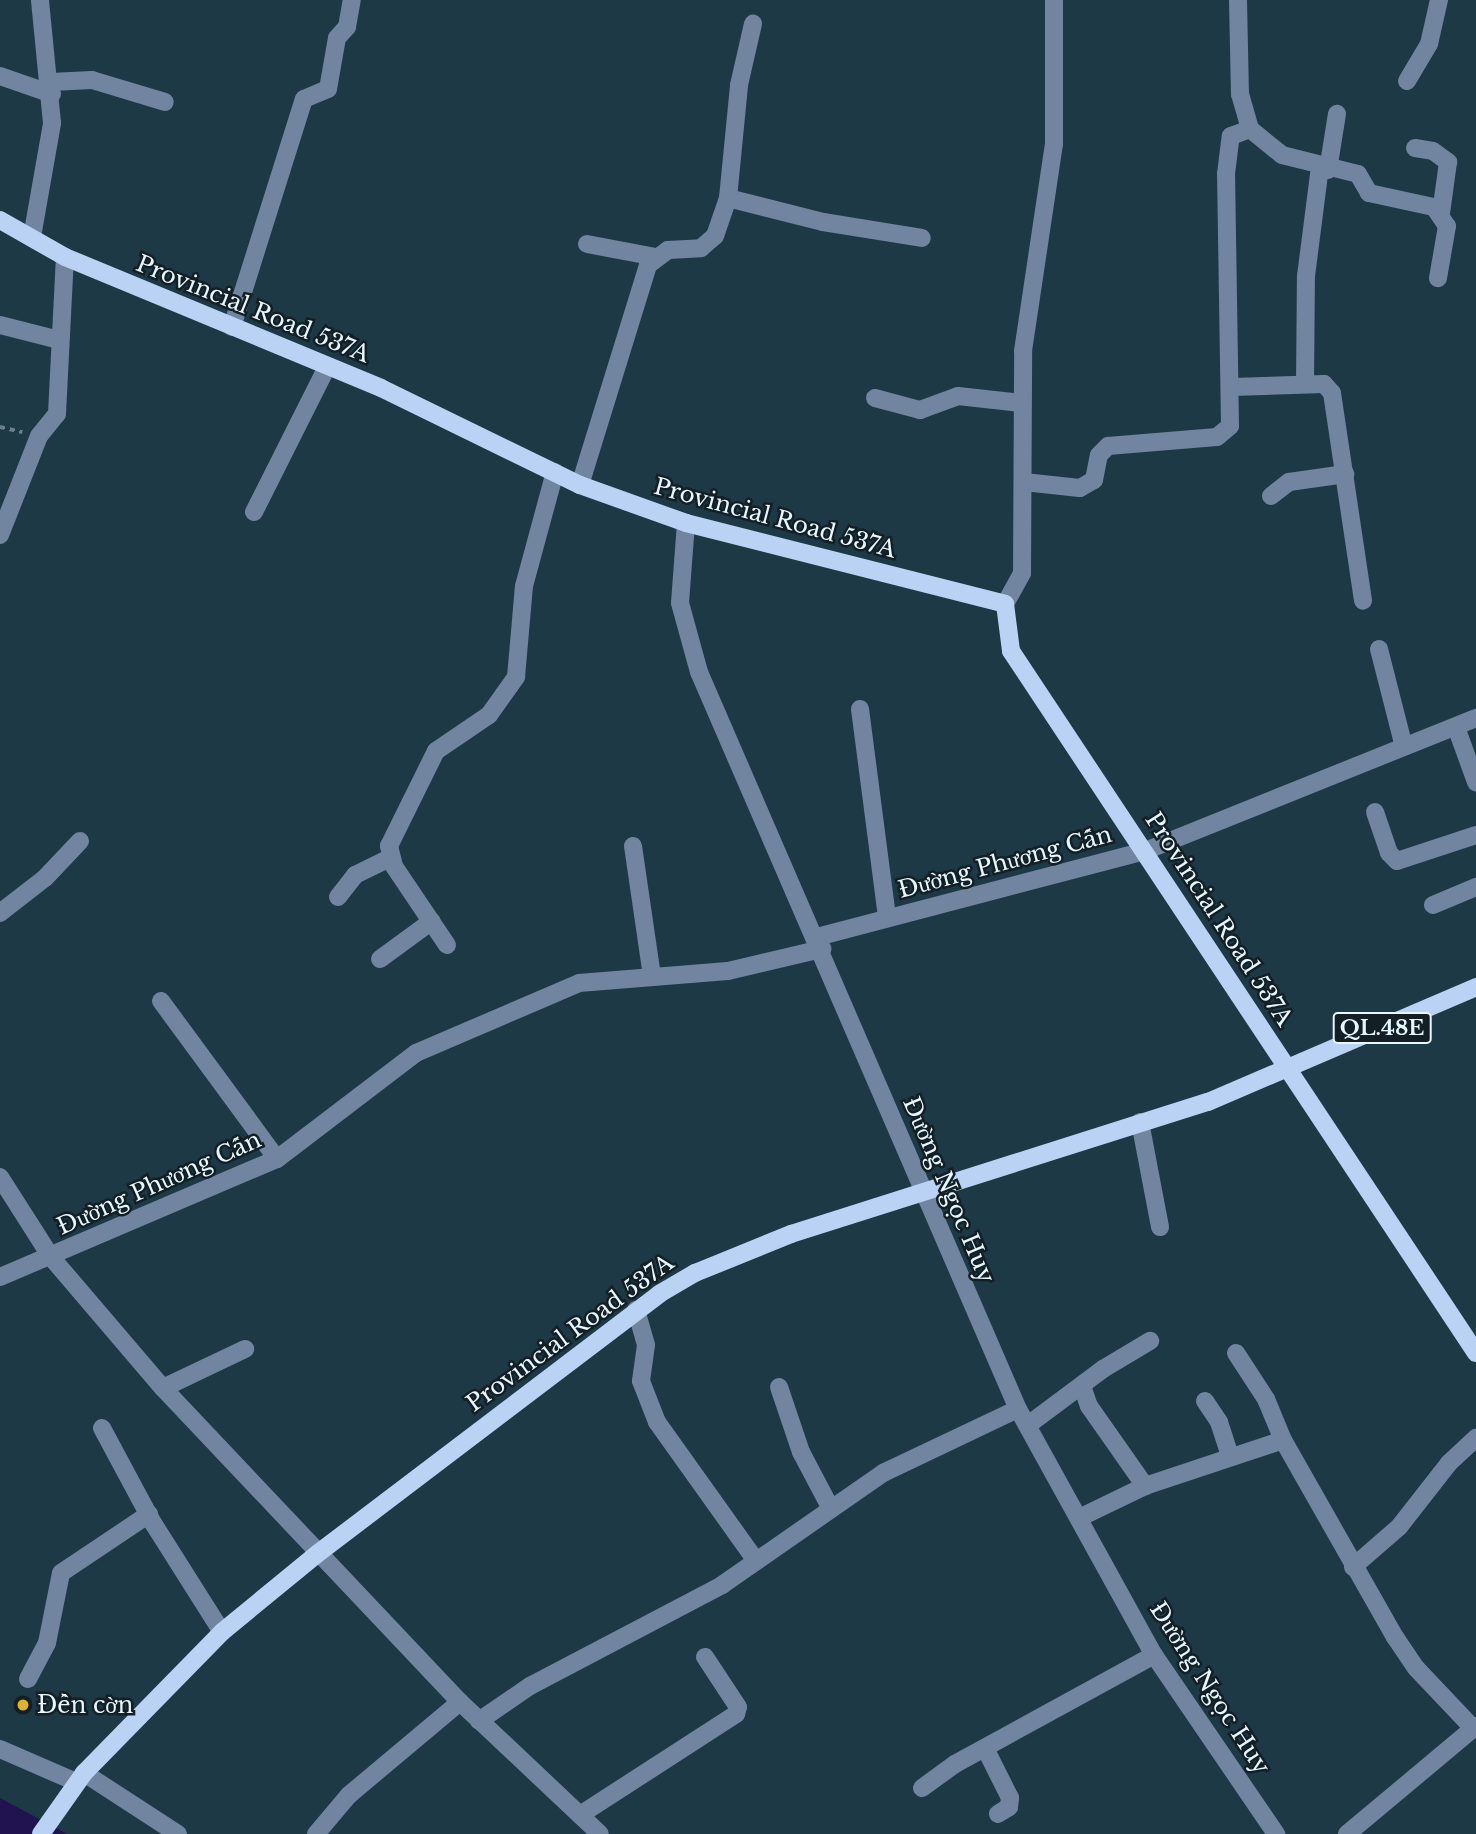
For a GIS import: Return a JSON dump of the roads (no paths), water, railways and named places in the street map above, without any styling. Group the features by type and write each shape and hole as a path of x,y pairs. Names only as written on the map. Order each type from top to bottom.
{"main road":[{"name":"Provincial Road 537A","path":"0,220 65,257 327,367 382,387 580,485 686,523 1004,604 1011,651 1476,1353"},
{"name":"QL.48E","path":"1288,1069 1476,987"},
{"name":"Provincial Road 537A","path":"41,1834 75,1782 222,1632 317,1554 636,1310 695,1273 737,1254 922,1192 1208,1102 1288,1069"}],"street":[{"path":"32,237 49,150 52,88 40,0"},
{"path":"232,327 304,99 328,89 337,38 347,27 352,0"},
{"path":"1004,604 1022,573 1023,351 1055,133 1054,0"},
{"path":"1238,0 1240,94 1250,129 1282,155 1324,168 1357,174 1369,193 1441,213"},
{"path":"1407,81 1429,44 1439,0"},
{"path":"587,244 656,257 711,243 728,198 739,85 753,24"},
{"path":"0,76 52,88 92,80 164,102"},
{"path":"1305,384 1306,276 1324,168 1337,114"},
{"path":"1024,482 1080,488 1094,480 1099,454 1114,443 1220,436 1230,426 1232,387 1226,174 1231,136 1250,129"},
{"path":"1415,148 1441,155 1450,167 1441,213 1447,226 1438,278"},
{"path":"728,198 822,222 922,238"},
{"path":"0,535 39,436 57,414 62,382 60,340 65,257"},
{"path":"580,485 628,322 648,265 656,257"},
{"path":"0,325 60,340"},
{"path":"254,512 327,367"},
{"path":"1232,387 1324,384 1332,393 1363,601"},
{"path":"875,398 920,410 958,396 1021,403"},
{"path":"447,945 390,858 395,833 436,751 489,715 516,677 524,586 555,472"},
{"path":"1270,496 1289,482 1345,474"},
{"name":"Đường Ngọc Huy","path":"686,523 680,603 699,672 820,943 922,1192 1018,1409 1081,1517 1154,1655 1276,1834"},
{"path":"1379,649 1404,747"},
{"path":"860,709 887,919"},
{"name":"Đường Phương Cấn","path":"0,1277 277,1159 416,1053 579,983 728,971 887,919 1145,851 1476,718"},
{"path":"1456,727 1476,782"},
{"path":"1375,812 1389,853 1397,861 1476,835"},
{"path":"0,912 45,878 80,841"},
{"path":"633,846 652,977"},
{"path":"338,897 355,874 390,858"},
{"path":"1433,905 1476,887"},
{"path":"380,959 432,921"},
{"path":"161,1001 277,1159"},
{"path":"1140,1122 1160,1227"},
{"path":"0,1177 51,1257 163,1388 317,1554 460,1702 600,1834"},
{"path":"636,1310 646,1345 641,1381 657,1422 756,1561"},
{"path":"1028,1425 1150,1341"},
{"path":"163,1388 245,1349"},
{"path":"1236,1353 1266,1399 1283,1440 1353,1567 1416,1668 1474,1727 1347,1834"},
{"path":"1082,1386 1089,1406 1145,1486"},
{"path":"779,1387 802,1452 830,1507"},
{"path":"1205,1401 1219,1422 1230,1456"},
{"path":"479,1721 530,1686 722,1585 830,1507 883,1473 1018,1409"},
{"path":"103,1428 149,1514 222,1632"},
{"path":"1353,1567 1399,1527 1448,1463 1476,1438"},
{"path":"1081,1517 1145,1486 1283,1440"},
{"path":"28,1679 47,1643 61,1573 149,1514"},
{"path":"922,1788 985,1748 1154,1655"},
{"path":"580,1815 736,1714 738,1707 705,1657"},
{"path":"316,1834 349,1795 460,1702"},
{"path":"985,1748 1010,1798 1009,1807 999,1814"},
{"path":"0,1749 75,1782 178,1834"}],"place":[{"name":"Đền cờn","path":"23,1705"}]}
